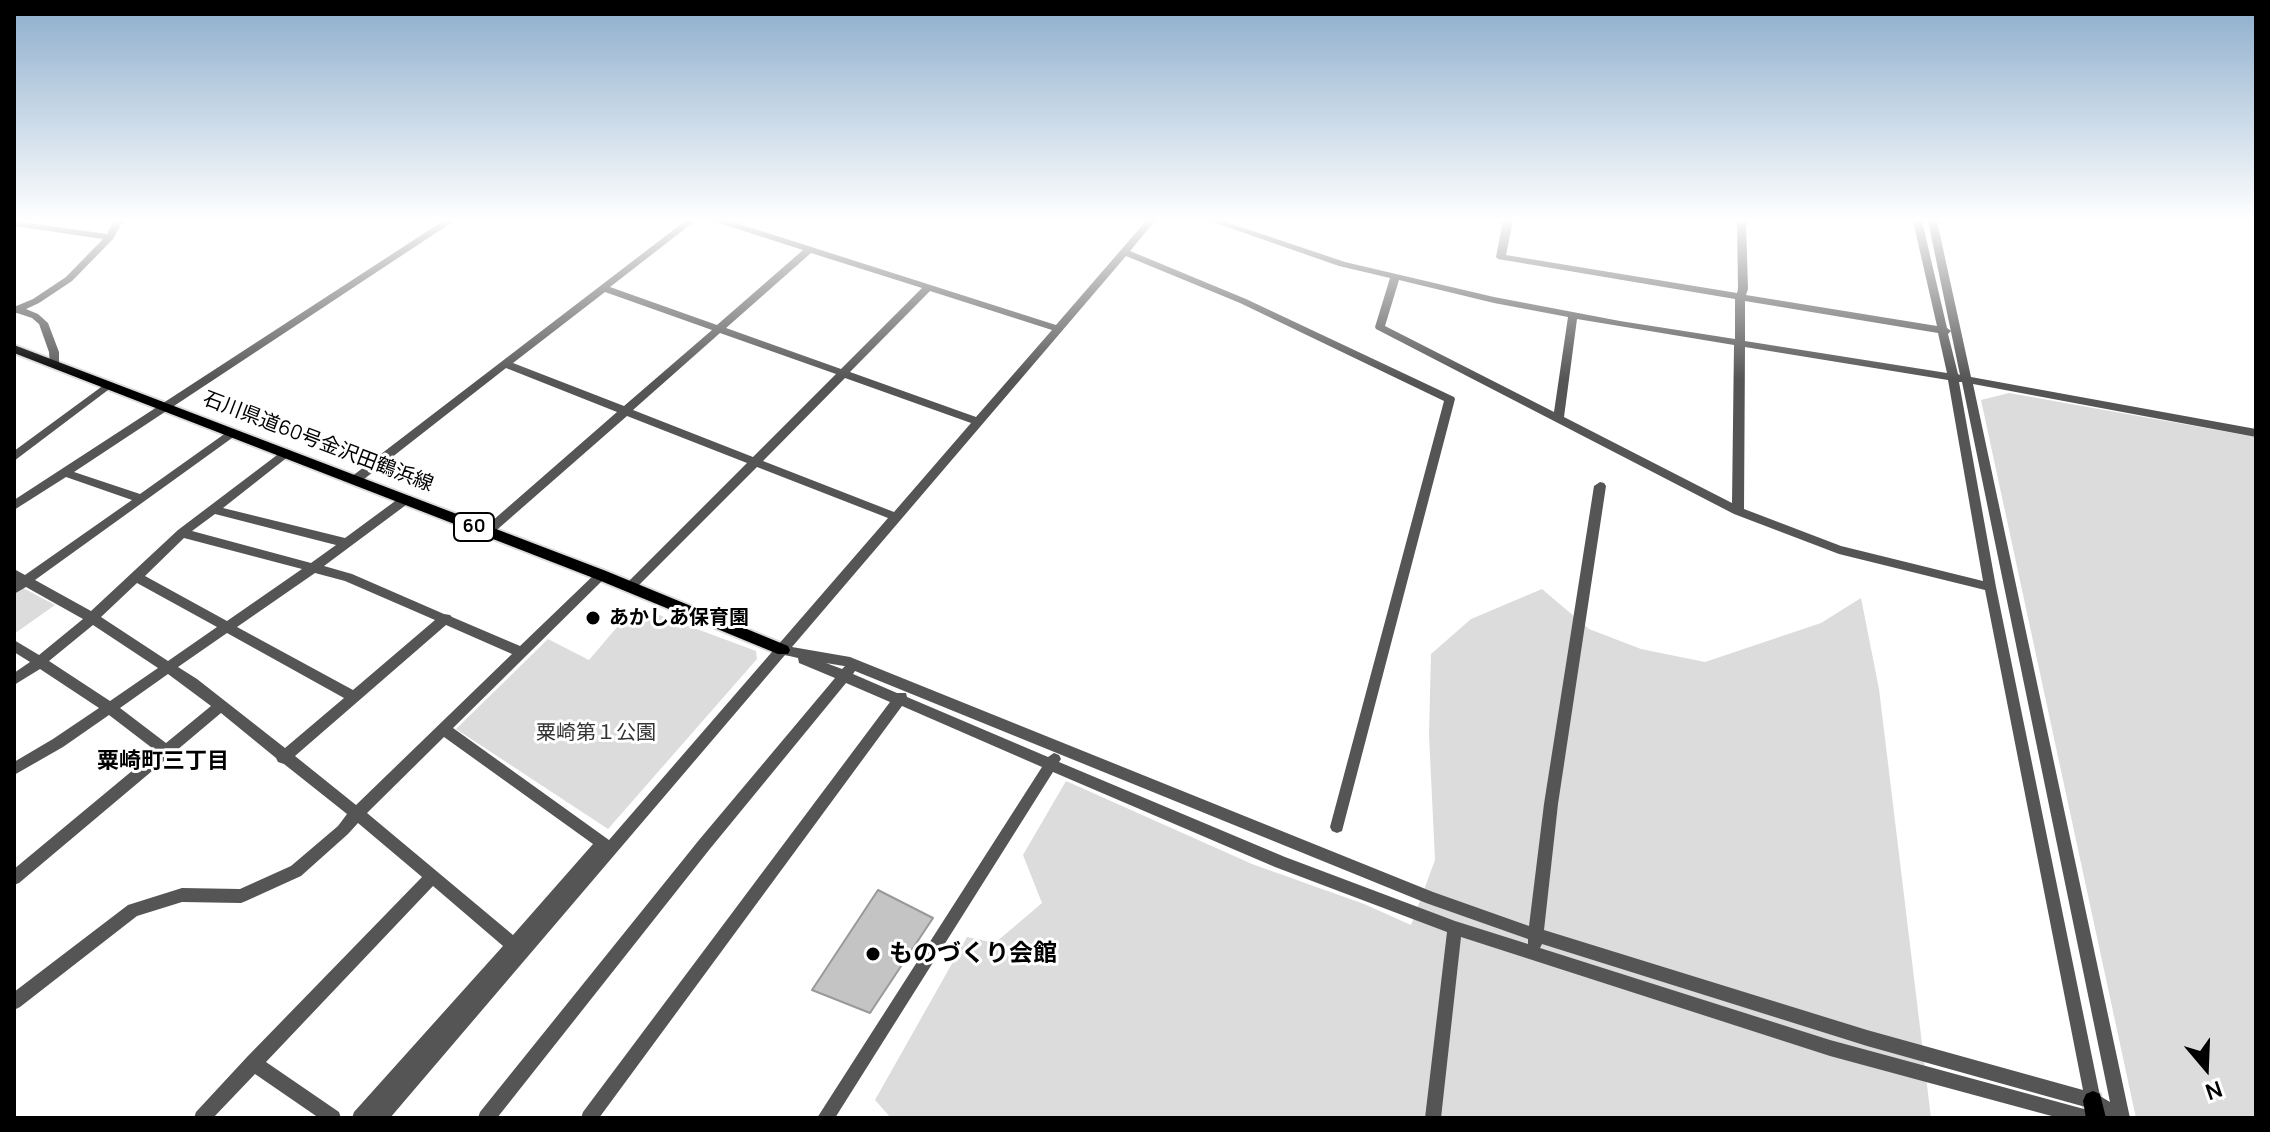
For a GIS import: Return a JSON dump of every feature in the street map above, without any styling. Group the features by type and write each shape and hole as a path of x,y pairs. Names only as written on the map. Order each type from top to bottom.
{"main road":[{"name":"石川県道60号金沢田鶴浜線","path":"14,349 601,575 783,650"}],"street":[{"path":"16,310 74,274"},
{"path":"14,506 368,274"},
{"path":"355,480 621,274"},
{"path":"487,532 782,274"},
{"path":"882,274 1059,329"},
{"path":"379,1118 1108,274"},
{"path":"1177,274 1243,301 1450,399 1337,827"},
{"path":"1381,274 1573,315 1953,377 2256,433"},
{"path":"1602,274 1948,332"},
{"path":"1738,511 1743,274"},
{"path":"849,670 898,702 1280,862 1455,928 1830,1048 2121,1118 1968,380 1948,332 1932,274"},
{"path":"1940,274 1953,377 1990,587 2093,1112"},
{"path":"1395,278 1380,327 1738,511 1839,550 1990,587"},
{"path":"603,288 978,421"},
{"path":"630,587 928,288"},
{"path":"16,310 43,323 54,352 55,365"},
{"path":"1559,417 1573,315"},
{"path":"505,364 896,517"},
{"path":"14,457 108,385"},
{"path":"14,589 20,577 234,433"},
{"path":"14,680 92,618 182,533 285,453"},
{"path":"65,473 139,498"},
{"path":"1534,954 1551,804 1600,486"},
{"path":"14,769 313,568 406,499"},
{"path":"212,509 346,543"},
{"path":"182,533 348,577 522,653"},
{"path":"14,1002 133,910 182,895 241,896 296,871 343,830 601,575"},
{"path":"20,577 92,618 220,706 514,945"},
{"path":"137,577 353,697"},
{"path":"283,758 446,618"},
{"path":"14,645 109,707 166,751"},
{"path":"783,650 908,687 1431,898 1536,935 2093,1112"},
{"path":"486,1118 704,845 849,670"},
{"path":"589,1118 908,687"},
{"path":"14,878 220,706"},
{"path":"360,1118 603,843 445,730"},
{"path":"825,1118 1059,749"},
{"path":"202,1118 432,876"},
{"path":"1433,1118 1455,928"},
{"path":"253,1063 333,1118"}],"green space":[{"path":"2009,393 2256,437 2256,1118 2136,1118 1981,400"},
{"path":"23,588 55,605 14,634 14,594"},
{"path":"1542,589 1589,629 1641,649 1705,662 1821,623 1861,598 1879,689 1931,1118 891,1118 875,1100 967,937 995,943 1042,903 1023,855 1066,781 1252,864 1364,904 1411,925 1435,860 1429,735 1431,654 1471,619"},
{"name":"粟崎第１公園","path":"635,606 756,651 757,659 608,829 456,729 548,639 589,660"}],"building":[{"name":"ものづくり会館","path":"878,890 933,918 870,1013 812,990"}],"place":[{"name":"あかしあ保育園","path":"593,618"},
{"name":"ものづくり会館","path":"873,954"}],"district":[{"name":"粟崎町三丁目","path":"163,762"}]}
